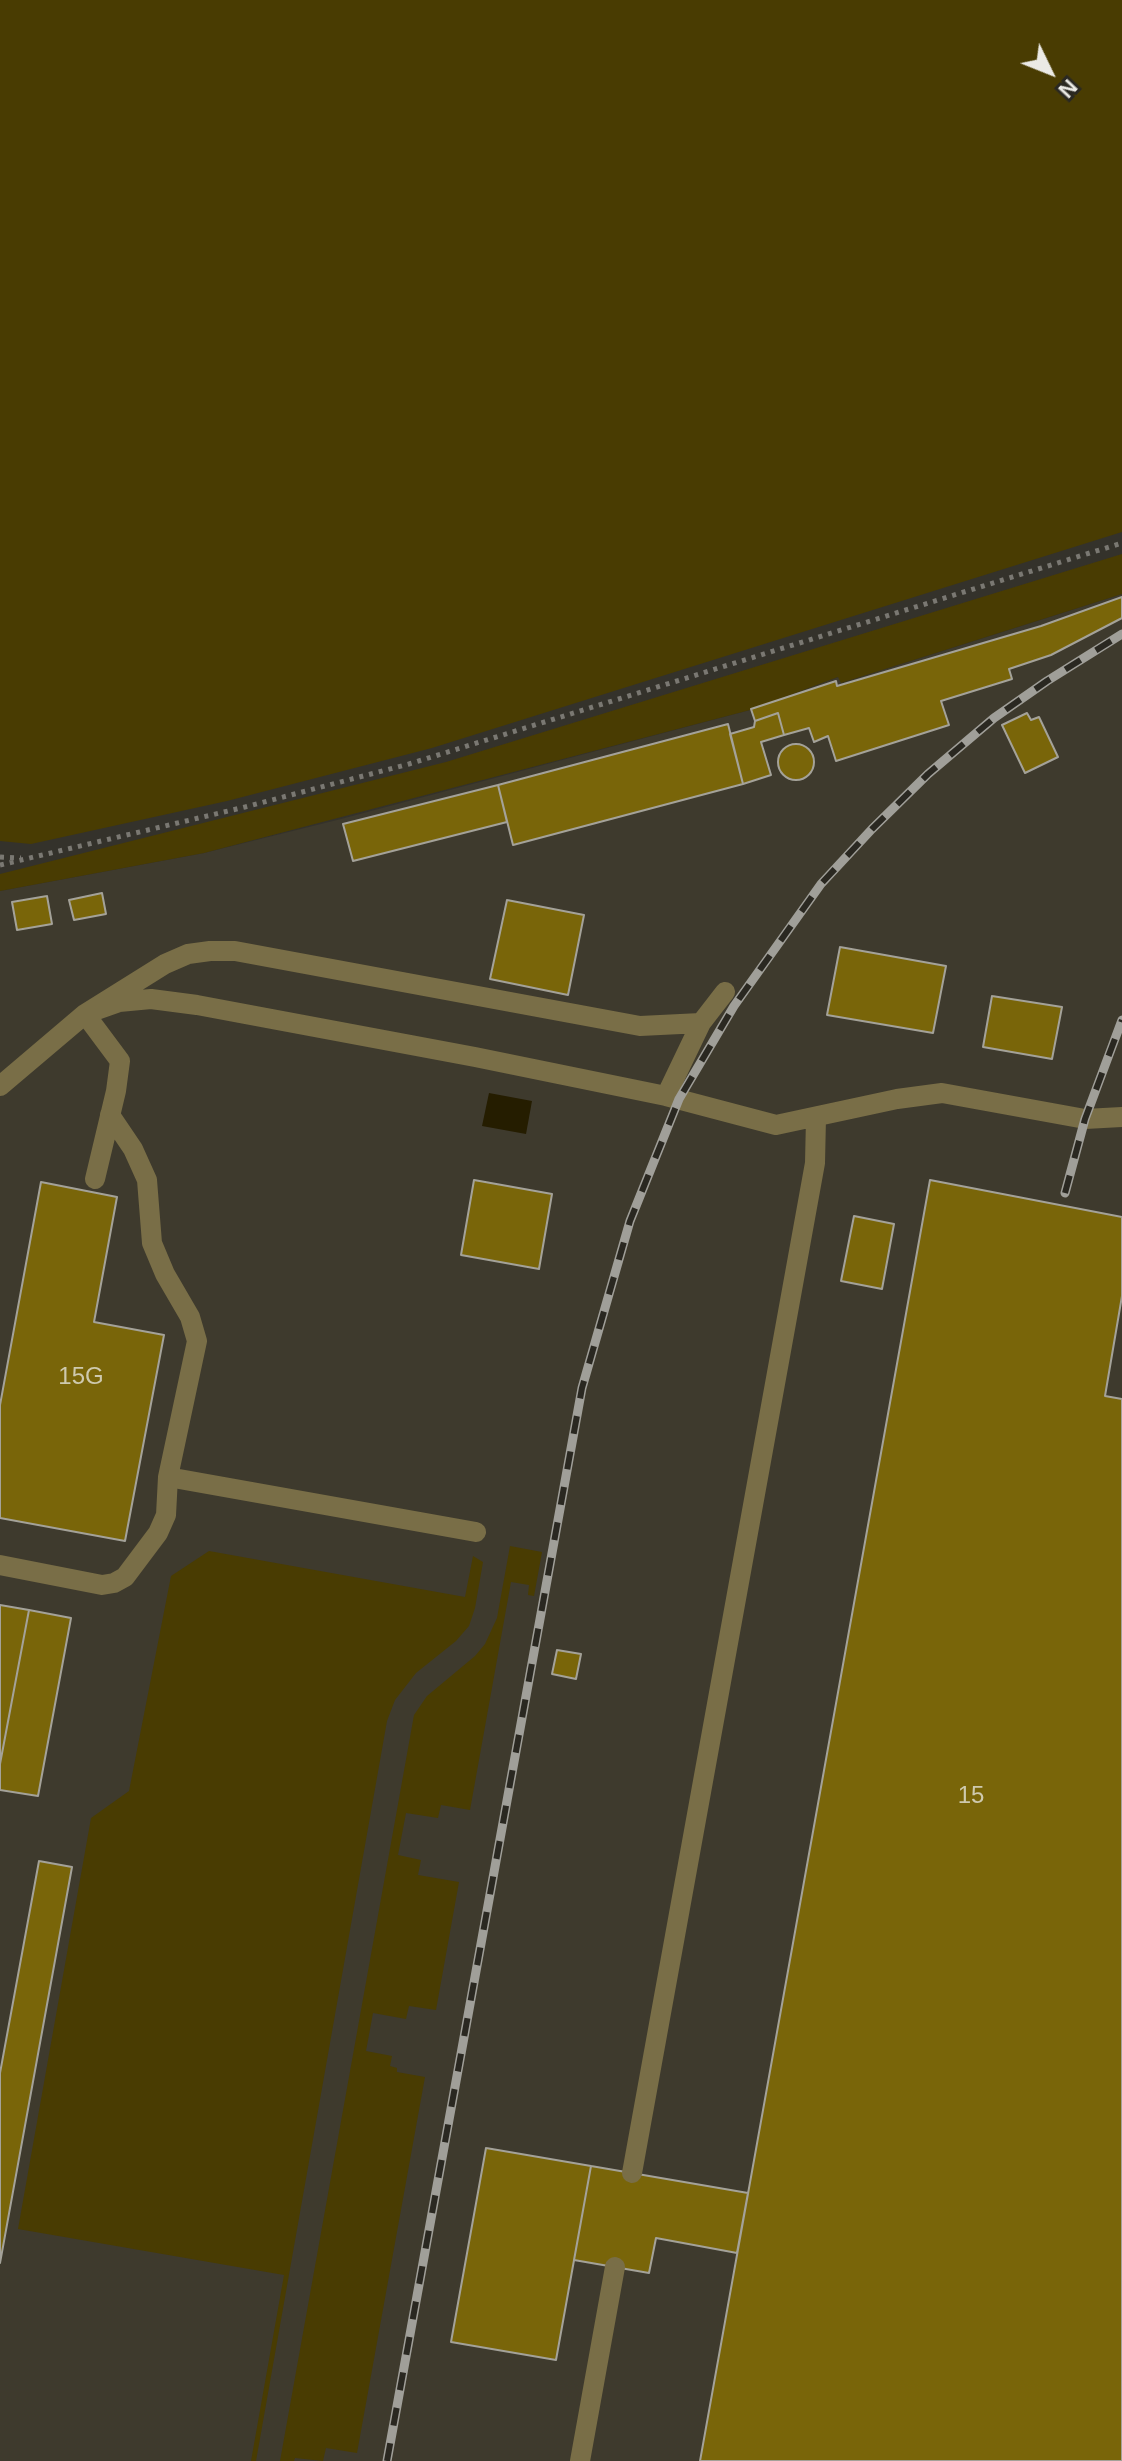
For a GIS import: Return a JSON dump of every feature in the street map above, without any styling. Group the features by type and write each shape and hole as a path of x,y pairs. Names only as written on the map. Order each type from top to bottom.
{"lane":[{"path":"0,1086 85,1014 165,964 188,954 210,951 235,951 386,977 640,1026 701,1023"},
{"path":"666,1096 701,1023 725,992"},
{"path":"85,1014 119,1002 151,999 197,1005 666,1096 776,1125 897,1099 942,1093 1085,1119 1122,1117"},
{"path":"85,1014 120,1061 95,1179"},
{"path":"0,1565 102,1585 125,1577 166,1515 168,1477 197,1341 190,1317 165,1274 152,1243 147,1180 133,1149 110,1115"},
{"path":"632,2173 815,1163 816,1118"},
{"path":"168,1477 476,1532"},
{"path":"580,2461 615,2267"}],"path":[{"path":"0,865 245,807 409,764 1122,543"},
{"path":"0,857 26,858"}],"shaded area":[{"path":"0,0 1122,0 1122,532 432,748 227,801 31,844 0,841"},
{"path":"1122,554 1122,594 841,683 838,677 750,710 204,853 0,891 0,874 446,762"},
{"path":"1122,594 1122,2461 0,2461 0,891 204,853 341,819 750,710 839,677 842,683"},
{"path":"489,1093 532,1101 526,1134 482,1126"},
{"path":"510,1546 542,1552 534,1596 528,1595 529,1585 511,1582 470,1810 441,1805 438,1818 406,1813 398,1855 421,1860 418,1875 459,1882 436,2010 409,2006 406,2019 373,2013 366,2051 392,2056 390,2066 397,2068 397,2072 425,2077 357,2453 326,2448 323,2461 295,2458 294,2461 280,2461 414,1715 427,1696 485,1644 497,1618"},
{"path":"209,1551 465,1597 473,1556 483,1562 469,1626 456,1641 416,1673 395,1700 387,1721 256,2461 251,2461 284,2275 18,2229 91,1818 129,1791 171,1576"}],"building":[{"path":"1122,597 1122,618 1051,655 1009,669 1012,679 941,701 949,725 836,761 828,736 814,742 809,728 784,735 778,713 755,721 751,709 836,681 837,686 1041,626"},
{"path":"778,713 784,735 761,742 771,775 743,784 730,734 754,727 755,721"},
{"path":"1027,713 1031,720 1039,717 1058,757 1025,773 1002,725"},
{"path":"728,724 743,784 513,845 498,785"},
{"path":"796,744 808,750 814,762 808,774 796,780 784,774 778,762 784,750"},
{"path":"498,785 507,822 353,861 343,824"},
{"path":"102,893 106,914 74,920 69,900"},
{"path":"47,896 52,924 17,930 12,902"},
{"path":"507,900 584,915 568,995 490,979"},
{"path":"840,947 946,966 933,1033 827,1015"},
{"path":"992,996 1062,1007 1052,1059 983,1047"},
{"path":"474,1180 552,1194 539,1269 461,1255"},
{"path":"930,1180 1122,1217 1122,1296 1105,1396 1122,1399 1122,2461 700,2461"},
{"path":"41,1182 117,1197 94,1322 164,1335 125,1541 0,1518 0,1405"},
{"path":"854,1216 894,1224 882,1289 841,1281"},
{"path":"0,1605 29,1610 0,1764"},
{"path":"29,1610 71,1618 38,1796 0,1790 0,1764"},
{"path":"557,1650 581,1654 576,1679 552,1674"},
{"path":"39,1861 72,1867 0,2263 0,2073"},
{"path":"486,2148 591,2166 556,2360 451,2342"},
{"path":"591,2166 748,2193 737,2253 656,2238 649,2273 574,2260"}],"railway":[{"path":"387,2461 582,1388 630,1221 679,1099 734,1006 821,884 872,829 928,774 994,718 1122,634"},
{"path":"1065,1193 1085,1119 1122,1020"}]}
